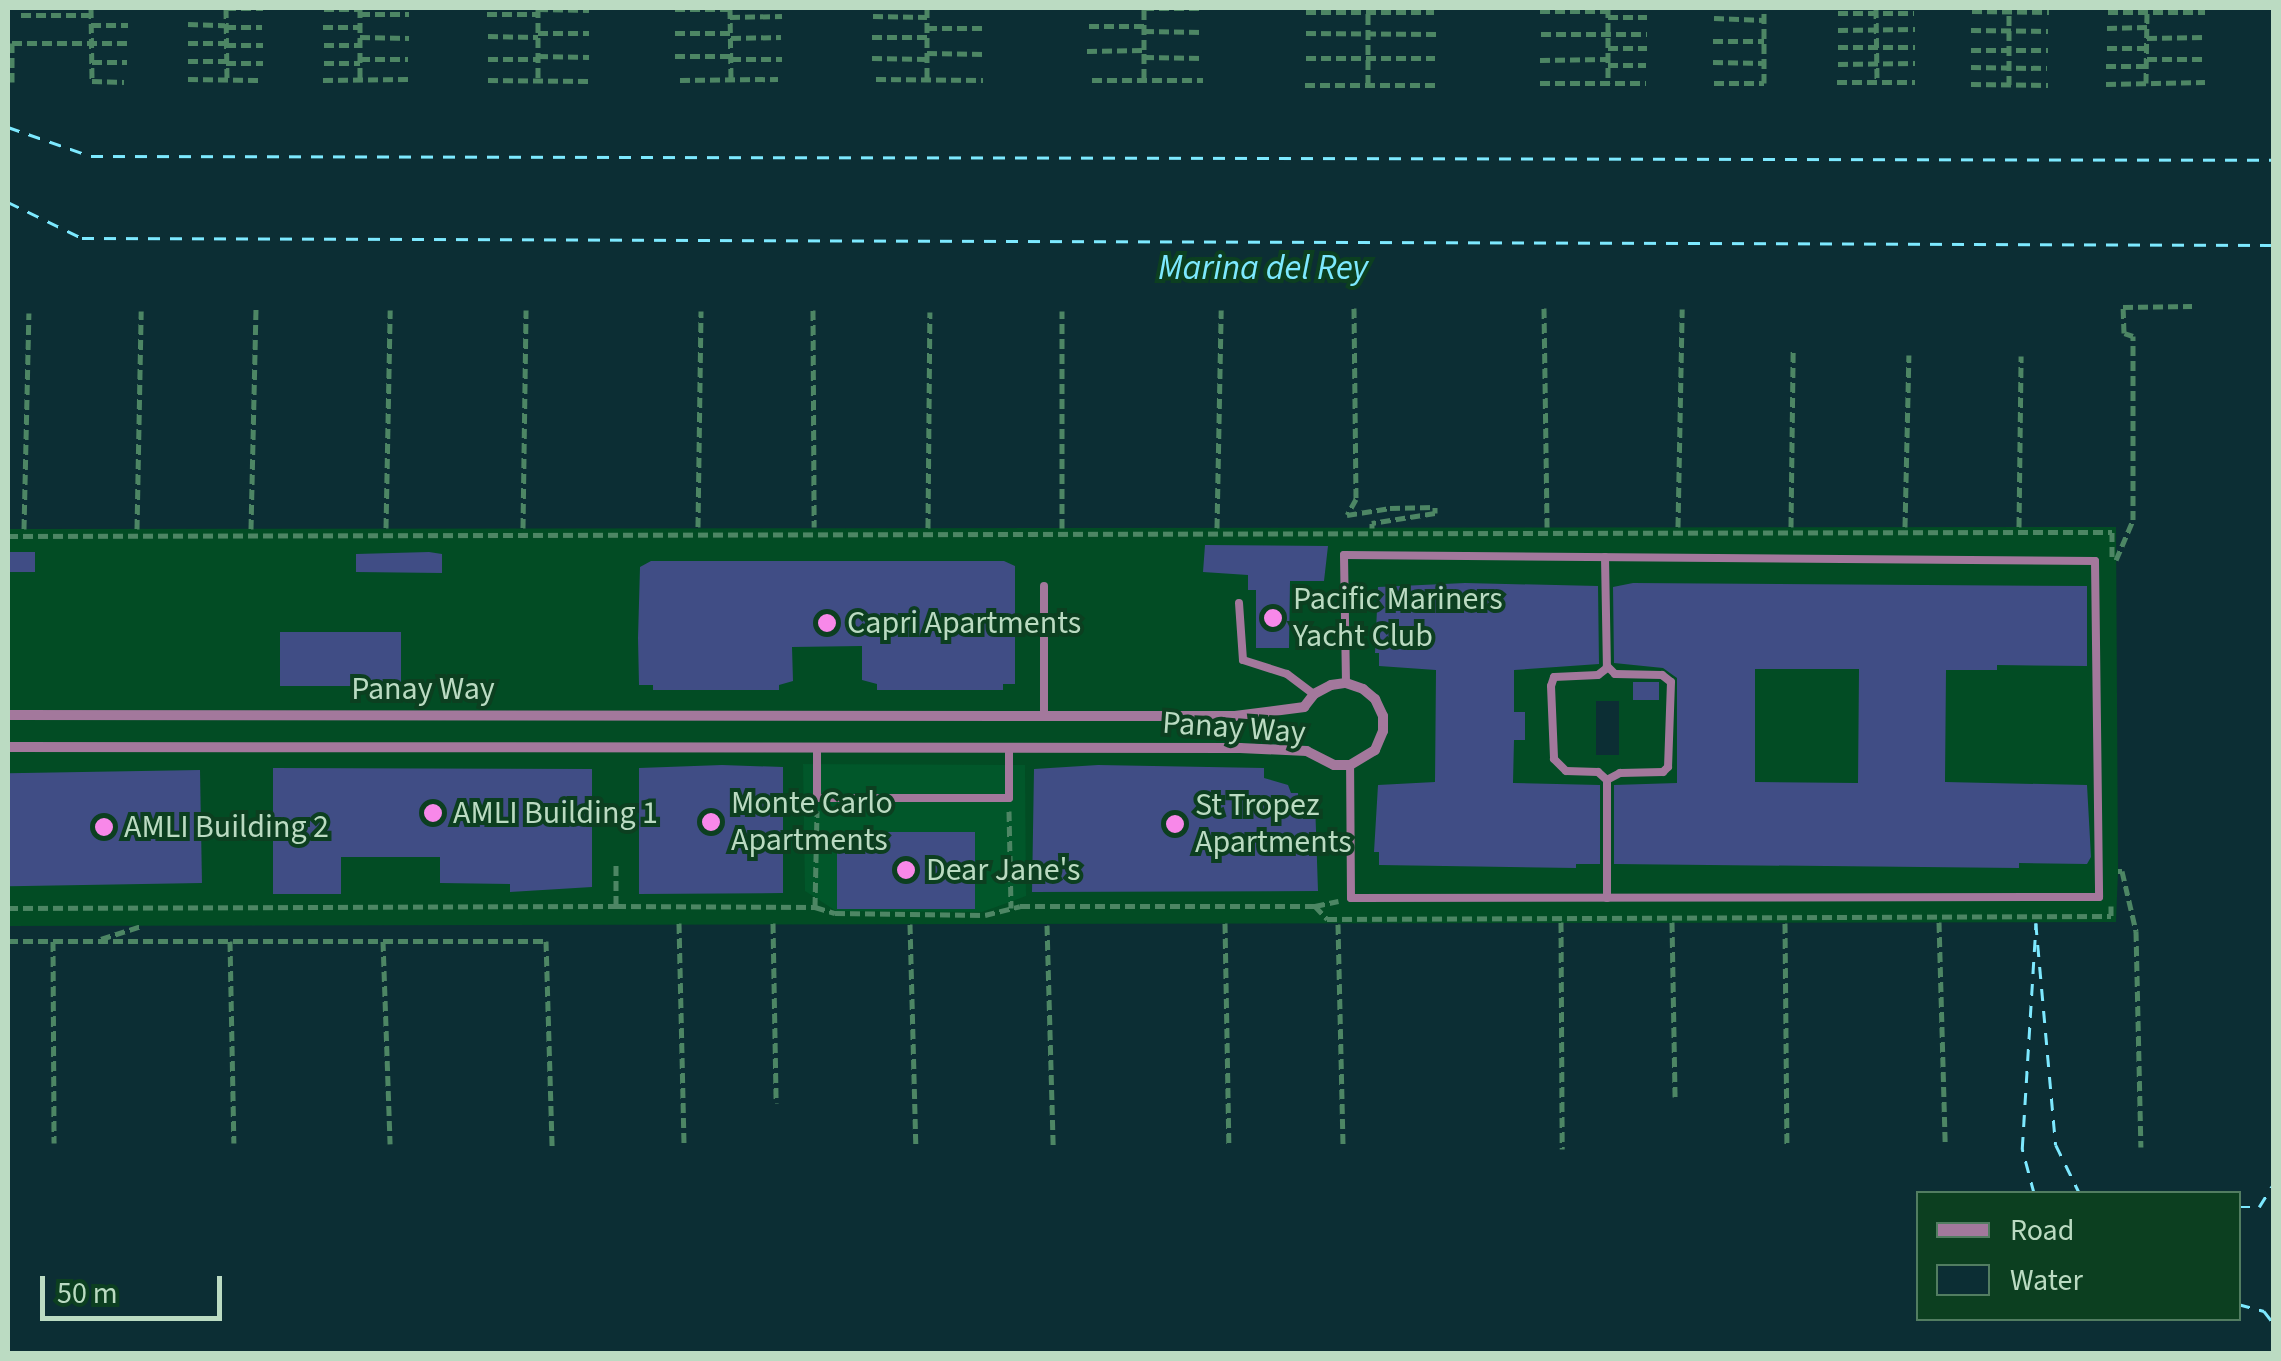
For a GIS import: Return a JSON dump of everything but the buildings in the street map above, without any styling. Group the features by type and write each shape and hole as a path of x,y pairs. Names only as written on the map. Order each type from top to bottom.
{"street":[{"name":"Panay Way","path":"8,715 1236,716 1304,706 1314,694 1346,684 1363,689 1383,716 1383,731 1375,750 1350,765 1334,765 1307,751 1257,748 8,747"}],"lane":[{"path":"1346,684 1344,555 2095,561 2099,897 1351,898 1350,765"},
{"path":"1605,557 1607,666 1615,674 1662,675 1671,682 1668,767 1662,772 1620,773 1607,780"},
{"path":"1044,586 1044,715"},
{"path":"1239,604 1242,660 1287,674 1314,694"},
{"path":"1607,666 1598,675 1554,677 1551,686 1554,759 1566,771 1598,772 1607,780 1607,898"},
{"path":"817,747 817,798 1009,798 1009,747"}],"path":[{"path":"227,80 226,8 262,8"},
{"path":"324,8 409,14"},
{"path":"927,8 928,79"},
{"path":"1144,80 1144,8 1202,8"},
{"path":"1368,8 1368,84"},
{"path":"1714,83 1764,83 1764,8"},
{"path":"1876,8 1876,82"},
{"path":"2008,85 2009,8"},
{"path":"2146,83 2147,8"},
{"path":"675,9 782,16"},
{"path":"360,10 360,80"},
{"path":"538,10 538,80"},
{"path":"487,14 589,10"},
{"path":"21,15 91,11 92,81 124,82"},
{"path":"730,11 731,79"},
{"path":"1540,11 1608,12 1647,18"},
{"path":"1972,11 2049,12"},
{"path":"1306,12 1434,12"},
{"path":"1608,12 1608,83"},
{"path":"1838,13 1914,12"},
{"path":"2108,12 2205,12"},
{"path":"873,16 927,17"},
{"path":"1714,18 1764,20"},
{"path":"188,24 262,27"},
{"path":"91,25 128,25"},
{"path":"1089,26 1202,32"},
{"path":"323,27 360,27"},
{"path":"2107,28 2146,27"},
{"path":"927,28 984,28"},
{"path":"1838,30 1916,29"},
{"path":"1970,30 2048,31"},
{"path":"488,36 589,33"},
{"path":"675,33 781,37"},
{"path":"1306,33 1436,34"},
{"path":"1541,34 1647,34"},
{"path":"872,37 927,37"},
{"path":"2146,38 2205,37"},
{"path":"324,45 410,38"},
{"path":"1713,41 1764,41"},
{"path":"12,82 12,43 127,44"},
{"path":"188,43 262,45"},
{"path":"1838,47 1916,47"},
{"path":"1608,48 1647,48"},
{"path":"2107,48 2146,48"},
{"path":"1971,50 2048,50"},
{"path":"1087,51 1203,58"},
{"path":"872,58 985,54"},
{"path":"675,56 782,58"},
{"path":"488,59 588,57"},
{"path":"1306,58 1435,58"},
{"path":"2106,66 2205,58"},
{"path":"324,62 408,59"},
{"path":"188,60 263,64"},
{"path":"1540,60 1646,64"},
{"path":"92,62 126,62"},
{"path":"1713,62 1764,62"},
{"path":"1838,64 1915,64"},
{"path":"1970,67 2048,68"},
{"path":"188,79 262,80"},
{"path":"323,80 408,79"},
{"path":"680,80 778,79"},
{"path":"876,79 982,80"},
{"path":"488,80 588,81"},
{"path":"1092,80 1202,80"},
{"path":"1837,82 1915,82"},
{"path":"2106,84 2205,82"},
{"path":"1540,83 1646,83"},
{"path":"1305,84 1435,84"},
{"path":"1970,84 2048,85"},
{"path":"2116,560 2133,520 2133,336 2124,333 2123,307 2192,306"},
{"path":"1354,308 1356,499 1347,515 1390,508 1435,508 1436,513 1372,523 1372,528"},
{"path":"1544,308 1547,526"},
{"path":"251,528 256,309"},
{"path":"1678,528 1682,309"},
{"path":"386,528 390,310"},
{"path":"522,528 526,310"},
{"path":"813,310 814,528"},
{"path":"1217,528 1220,310"},
{"path":"137,528 141,311"},
{"path":"698,527 701,311"},
{"path":"1062,311 1062,528"},
{"path":"928,528 930,312"},
{"path":"24,528 29,313"},
{"path":"1791,528 1793,352"},
{"path":"1905,526 1909,355"},
{"path":"2019,526 2022,356"},
{"path":"815,907 817,798"},
{"path":"1009,798 1011,908"},
{"path":"616,865 616,906"},
{"path":"2118,871 2122,871 2136,931 2141,1148"},
{"path":"8,908 815,907 835,914 966,914 1011,908 1315,906 1351,898"},
{"path":"1561,922 1562,1150"},
{"path":"1672,922 1676,1098"},
{"path":"1940,922 1945,1142"},
{"path":"679,923 684,1147"},
{"path":"773,923 776,1103"},
{"path":"1225,923 1229,1148"},
{"path":"1785,923 1787,1144"},
{"path":"910,924 916,1148"},
{"path":"1338,924 1343,1146"},
{"path":"1047,925 1052,1146"},
{"path":"96,940 142,926"},
{"path":"8,940 546,940 552,1146"},
{"path":"54,940 54,1143"},
{"path":"230,940 234,1142"},
{"path":"383,940 390,1144"}],"shaded area":[{"path":"803,764 1025,765 1026,896 982,912 836,911 805,891"}],"water":[{"name":"Marina del Rey","path":"8,8 2273,8 2273,1353 8,1353 8,926 2116,922 2116,527 8,529"},
{"path":"1596,701 1619,701 1619,755 1596,755"}],"ferry route":[{"path":"8,127 91,156 2274,160"},
{"path":"8,202 82,238 2274,245"},
{"path":"2033,1191 2022,1149 2036,923 2056,1145 2079,1191"},
{"path":"2241,1207 2259,1207 2274,1183"},
{"path":"2241,1305 2264,1311 2274,1324"}],"place":[{"name":"Pacific Mariners Yacht Club","path":"1273,618"},
{"name":"Capri Apartments","path":"827,623"},
{"name":"AMLI Building 1","path":"433,813"},
{"name":"Monte Carlo Apartments","path":"711,822"},
{"name":"St Tropez Apartments","path":"1175,824"},
{"name":"AMLI Building 2","path":"104,827"},
{"name":"Dear Jane's","path":"906,870"}]}
